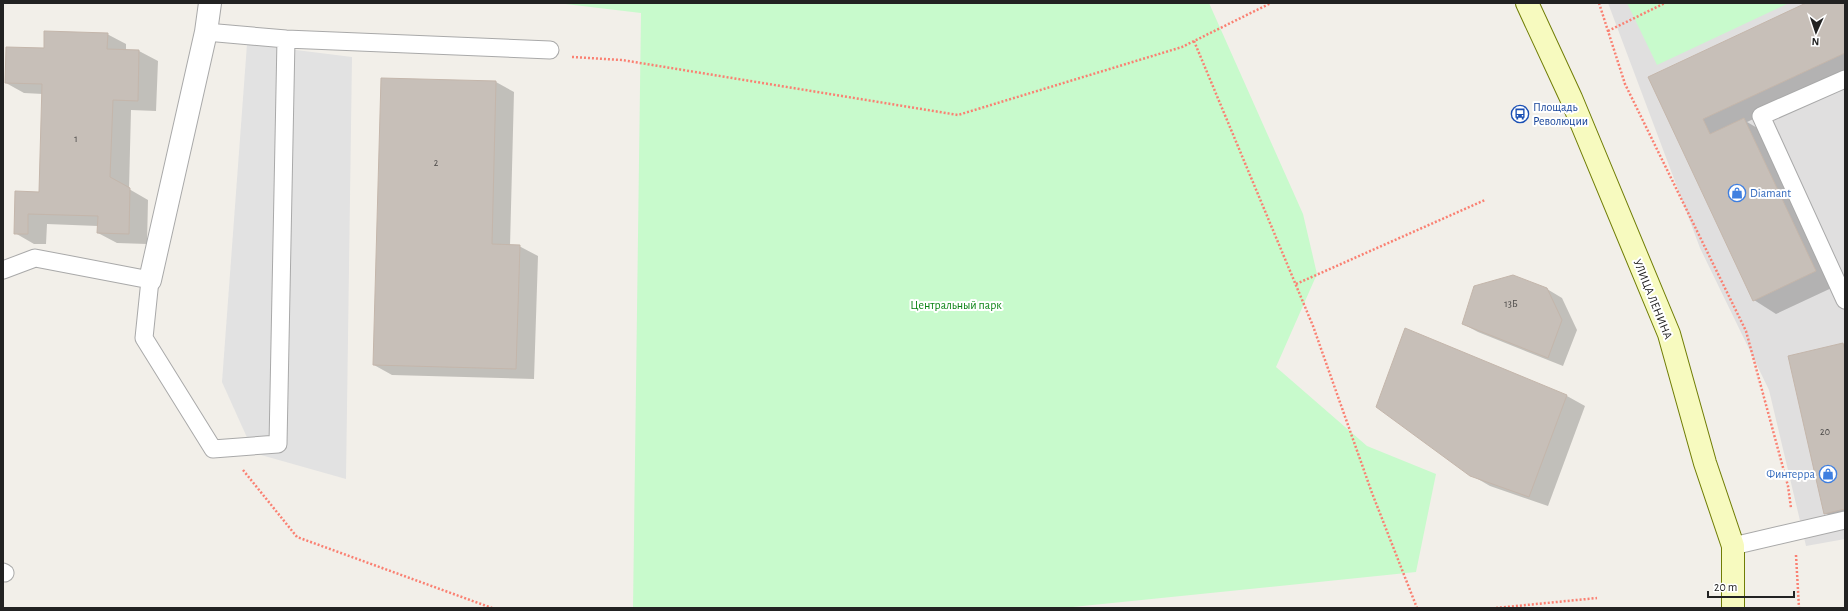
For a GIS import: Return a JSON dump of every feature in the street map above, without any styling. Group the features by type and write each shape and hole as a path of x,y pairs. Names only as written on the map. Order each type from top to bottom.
{"main road":[{"name":"УЛИЦА ЛЕНИНА","path":"1527,3 1570,98 1669,334 1705,463 1733,546 1733,608"}],"street":[{"path":"150,280 206,32 210,3"}],"lane":[{"path":"206,32 286,39 550,50"},
{"path":"3,270 36,258 150,280 144,338 213,449 278,444 286,39"},
{"path":"1845,79 1760,116 1845,300"},
{"path":"1733,546 1845,520"}],"path":[{"path":"567,57 622,60 958,115 1182,47 1271,3"},
{"path":"1599,3 1625,84 1746,331 1788,486 1795,532 1799,608"},
{"path":"1608,30 1665,3"},
{"path":"1194,41 1313,326 1372,493 1418,608"},
{"path":"1296,284 1485,200"},
{"path":"225,448 298,537 492,608"},
{"path":"1496,608 1597,598"}],"shaded area":[{"path":"1608,3 1845,3 1845,539 1806,546 1769,390 1700,248"},
{"path":"247,44 352,57 346,479 254,453 222,382"}],"green space":[{"name":"Центральный парк","path":"557,3 1209,3 1303,214 1317,274 1276,367 1367,446 1436,474 1416,572 1063,608 633,608 641,13"},
{"path":"1627,3 1789,3 1657,65"}],"building":[{"path":"1806,3 1845,3 1845,53 1703,119 1710,134 1744,118 1816,271 1753,301 1648,77"},
{"path":"44,31 108,33 107,49 139,50 138,101 113,100 110,177 130,188 129,234 97,233 98,216 28,214 28,234 14,234 15,191 39,192 42,84 5,83 6,47 44,48"},
{"path":"381,78 496,81 492,244 520,245 516,369 373,365"},
{"path":"1513,275 1547,288 1562,320 1548,358 1462,324 1474,286"},
{"path":"1405,328 1567,395 1529,497 1470,476 1376,407"},
{"path":"1843,343 1845,352 1845,509 1824,514 1788,356"}],"place":[{"name":"Площадь Революции","path":"1520,114"},
{"name":"Diamant","path":"1737,193"},
{"name":"Финтерра","path":"1828,474"}]}
